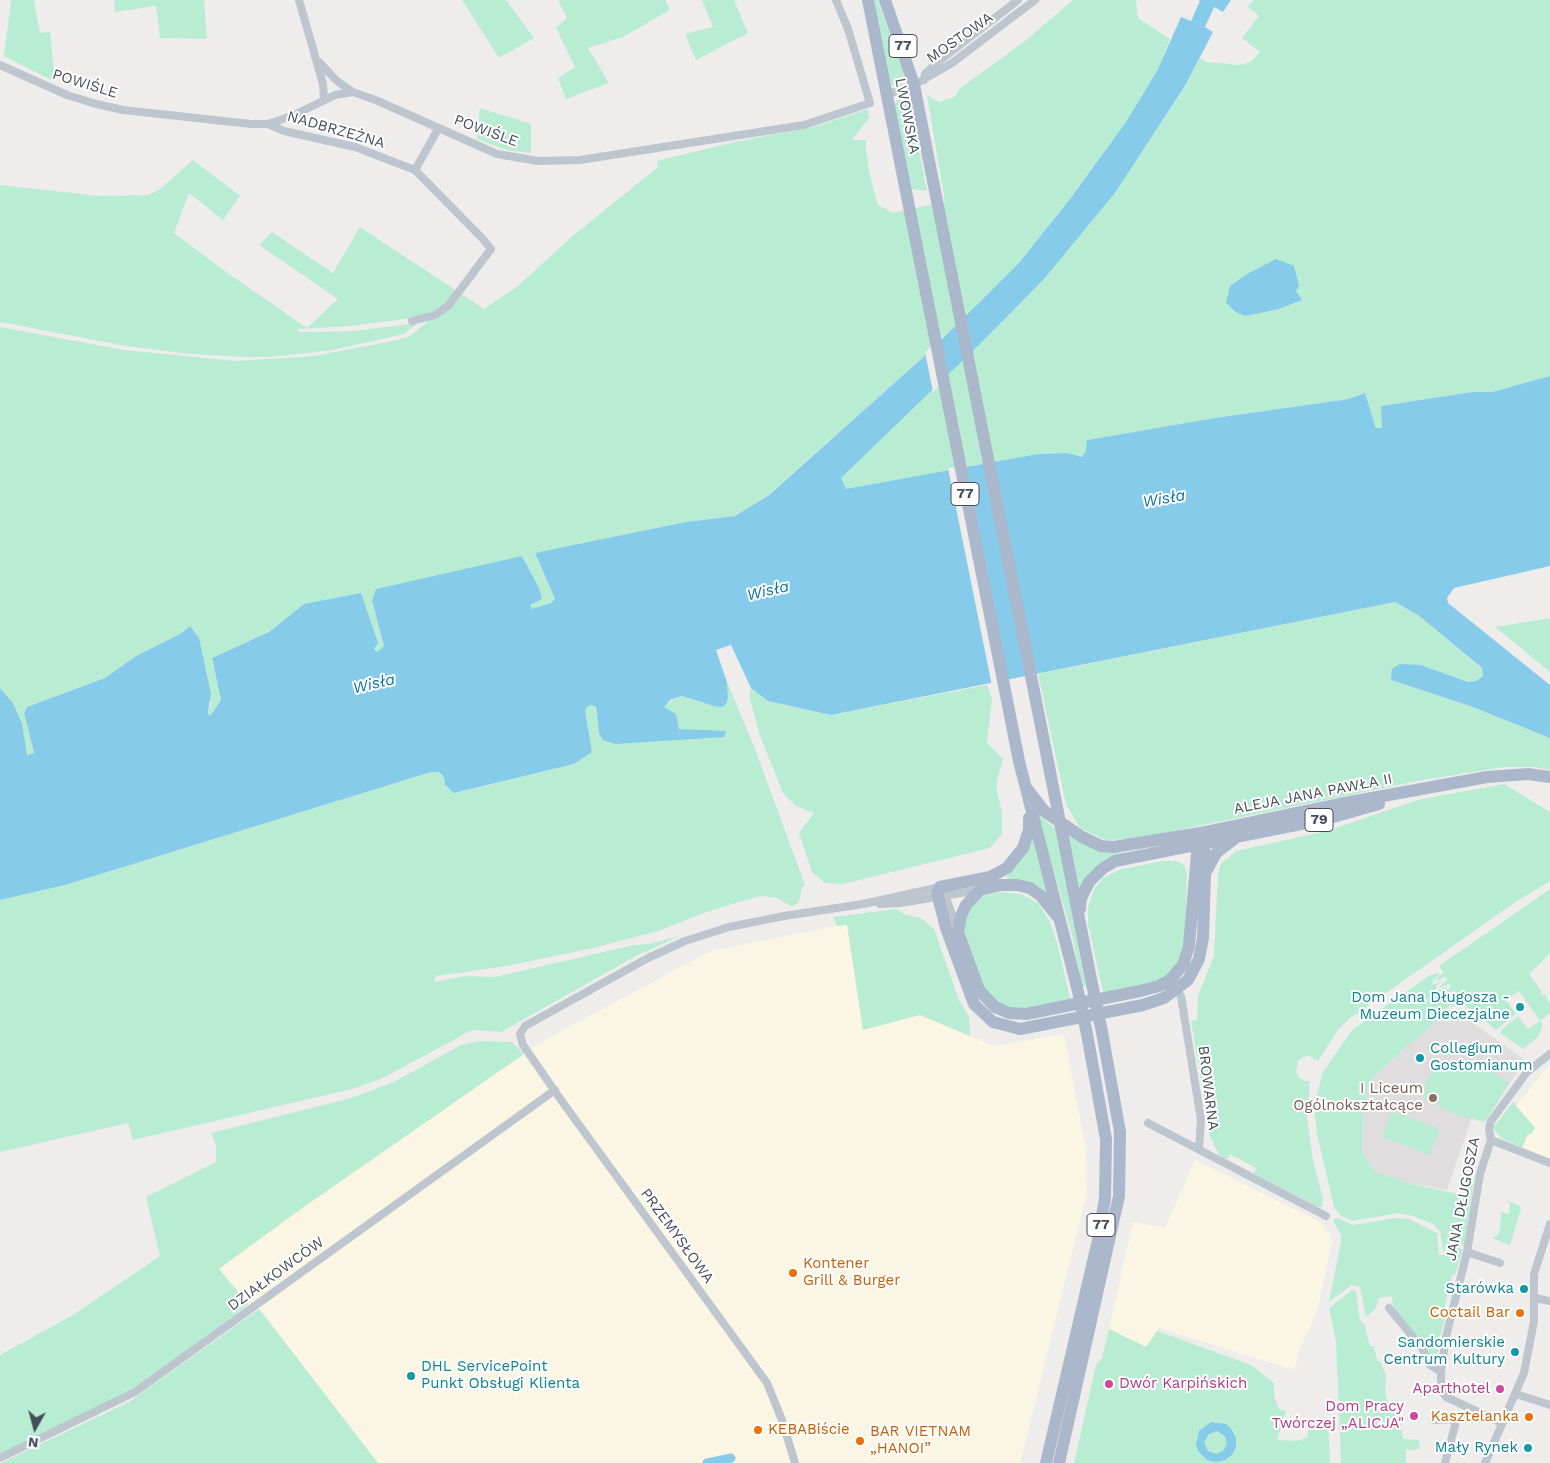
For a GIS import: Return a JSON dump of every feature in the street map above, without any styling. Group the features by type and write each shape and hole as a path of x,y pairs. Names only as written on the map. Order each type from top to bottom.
{"main road":[{"name":"LWOWSKA","path":"868,0 1022,778"},
{"name":"LWOWSKA","path":"886,0 919,82 937,204 1056,800"},
{"name":"ALEJA JANA PAWŁA II","path":"1201,840 1339,804 1432,787 1510,775 1528,774 1550,777"},
{"name":"77","path":"1022,778 1063,927 1087,1034 1104,1126 1106,1185 1099,1235 1046,1463"},
{"name":"77","path":"1022,778 1035,802 1044,811 1059,820"},
{"name":"ALEJA JANA PAWŁA II","path":"1201,840 1240,836 1326,819 1432,787"},
{"name":"77","path":"1056,800 1120,1132 1119,1196 1059,1463"},
{"path":"1056,800 1065,820 1073,830"},
{"path":"1030,808 1029,830 1026,840 1019,855 1007,868 941,894 969,994 980,1011 999,1025 1020,1029 1031,1028 1143,1005 1164,998 1174,985"},
{"path":"1059,820 1093,843 1114,847 1201,840 1200,873 1203,938 1199,959 1188,980 1174,985 1158,986 1026,1014 1009,1013 989,1003 979,990 958,932 963,910 980,890 1006,885 1030,888 1045,900 1063,927"},
{"path":"1200,873 1216,853 1240,836"},
{"name":"79","path":"1079,919 1084,891 1102,869 1120,860 1168,850 1201,840"},
{"path":"1168,850 1187,857 1200,873"}],"street":[{"path":"299,0 323,84 324,100"},
{"name":"POWIŚLE","path":"0,65 67,95 96,104 197,118 268,124 292,116 324,100 353,92 378,101 498,154 555,162 588,159 772,131 825,119 870,103 848,29 836,0"},
{"name":"MOSTOWA","path":"919,82 939,61 1018,0"},
{"name":"MOSTOWA","path":"919,82 952,63 1035,0"},
{"path":"317,61 337,81 353,92"},
{"path":"886,95 919,82"},
{"name":"NADBRZEŻNA","path":"268,124 284,131 355,147 415,170 491,250 448,306 435,315 412,321"},
{"path":"415,170 438,129"},
{"path":"958,932 941,894 980,890"},
{"name":"PRZEMYSŁOWA","path":"795,1463 782,1420 767,1383 523,1045 520,1034 525,1026 604,981 685,941 753,922 862,904 941,894"},
{"name":"BROWARNA","path":"1174,985 1181,996 1201,1120 1199,1150 1326,1216"},
{"name":"JANA DŁUGOSZA","path":"1502,1423 1446,1398 1441,1390 1441,1372 1446,1338 1468,1252 1480,1174 1490,1140 1489,1129 1491,1121 1527,1072 1550,1054"},
{"name":"DZIAŁKOWCÓW","path":"0,1458 135,1392 555,1090"},
{"path":"1148,1124 1199,1150"},
{"path":"1490,1140 1550,1163"},
{"path":"1485,1463 1524,1373 1530,1346 1535,1298 1534,1274 1550,1224"},
{"path":"1468,1252 1500,1264"},
{"path":"1535,1298 1550,1301"},
{"path":"1389,1308 1422,1348 1430,1365 1441,1372"},
{"path":"1516,1394 1550,1405"},
{"path":"1445,1463 1457,1418"},
{"path":"1434,1420 1490,1418"}],"shaded area":[{"path":"847,924 863,1030 920,1015 994,1046 1064,1034 1086,1150 1087,1193 1020,1463 378,1463 260,1309 248,1304 219,1269 298,1211 541,1042 711,951"},
{"name":"I Liceum Ogólnokształcące","path":"1453,1009 1525,1060 1487,1119 1473,1114 1447,1190 1407,1183 1375,1171 1362,1153 1363,1112 1370,1082 1377,1073 1448,1011"},
{"path":"1550,1064 1549,1159 1510,1143 1496,1131"},
{"path":"1195,1160 1320,1222 1330,1234 1332,1242 1317,1312 1300,1348 1294,1370 1159,1328 1147,1347 1109,1329 1133,1222 1165,1228"}],"green space":[{"path":"11,0 34,0 40,33 50,32 55,82 4,56"},
{"path":"114,0 204,0 207,39 160,38 156,6 115,12"},
{"path":"462,0 506,0 534,38 499,58"},
{"path":"558,0 665,0 670,10 623,37 588,48 609,83 566,99 558,78 575,67 556,28 567,18"},
{"path":"702,0 734,0 748,33 696,60 685,34 713,27"},
{"path":"872,0 878,0 903,72 905,81 897,87 891,85"},
{"path":"1073,0 1136,0 1138,18 1170,39 1157,71 1126,122 1070,199 1018,264 929,352 768,495 735,516 686,522 535,554 555,599 551,603 532,610 529,605 542,599 539,588 522,556 372,602 384,646 377,652 304,604 269,632 212,658 221,700 210,716 208,713 211,704 199,638 190,626 180,634 136,656 105,678 27,707 24,713 34,753 26,755 22,723 13,703 0,688 0,327 124,350 237,361 314,356 397,340 410,336 427,322 421,317 351,326 298,329 298,332 355,331 417,324 404,334 333,350 271,357 243,357 190,354 126,346 0,322 0,185 100,196 148,195 159,190 193,160 240,196 223,220 189,193 174,233 307,328 338,299 259,245 272,232 333,273 360,227 484,309 517,287 569,239 658,167 657,161 735,142 813,127 868,109 869,118 852,140 866,140 869,172 878,205 893,213 945,202 927,95 939,102 955,97 959,89 1025,41"},
{"path":"1254,0 1550,0 1550,376 1492,392 1472,392 1381,406 1382,428 1376,428 1365,393 1349,399 1215,418 1087,440 1087,451 1083,457 1067,453 1038,454 846,490 841,478 979,345 1044,279 1115,193 1185,87 1200,58 1206,62 1239,65 1251,62 1260,52 1242,38 1259,16 1247,6"},
{"path":"903,95 909,99 927,191 910,189 893,108"},
{"path":"480,108 531,124 531,153 507,150 477,139"},
{"path":"1395,602 1418,615 1482,669 1483,676 1476,681 1468,682 1421,665 1391,680 1470,706 1550,738 1550,770 1535,767 1505,767 1423,780 1134,839 1105,840 1080,828 1066,804 1038,674"},
{"path":"1550,618 1550,672 1495,627"},
{"path":"727,682 754,746 805,885 802,887 799,902 792,907 777,898 760,896 712,910 658,931 593,948 507,966 436,976 434,982 465,976 495,977 680,936 636,956 501,1032 472,1030 381,1079 352,1089 133,1140 128,1123 0,1152 0,900 65,885 431,772 439,772 444,777 445,785 455,793 574,764 592,752 585,710 587,706 595,706 599,733 698,731 679,729 677,719 664,708 665,704 682,696 703,703 728,699"},
{"path":"987,685 992,698 987,743 1003,759 997,780 997,792 1002,812 1002,834 990,848 843,884 825,883 812,872 799,833 814,813 796,806 783,793 759,733 749,695 751,688 768,701 831,715"},
{"path":"1504,784 1550,812 1550,881 1517,901 1349,1019 1338,1030 1318,1061 1309,1056 1303,1057 1298,1061 1296,1072 1299,1077 1304,1081 1310,1081 1307,1118 1313,1160 1323,1199 1322,1207 1318,1207 1254,1174 1256,1168 1230,1154 1227,1160 1219,1155 1210,1136 1191,1021 1197,1020 1198,996 1214,956 1218,874 1221,864 1236,851 1327,831 1417,800"},
{"path":"1037,813 1056,830 1086,986 1082,986 1072,935"},
{"path":"1066,829 1106,852 1127,853 1128,856 1080,890"},
{"path":"1032,838 1034,839 1049,895 1009,880 1006,874"},
{"path":"1163,861 1177,861 1184,865 1187,873 1185,944 1181,963 1168,978 1104,996 1088,924 1088,907 1094,889 1104,877 1122,869"},
{"path":"1550,889 1550,953 1529,974 1541,991 1541,996 1544,994 1550,1003 1550,1013 1540,1021 1519,991 1506,1000 1516,1014 1496,1030 1462,1003 1449,1008 1458,1000 1456,998 1445,1001 1455,993 1453,991 1442,995 1451,987 1449,984 1438,988 1447,980 1445,977 1434,982 1443,972 1439,966"},
{"path":"1000,892 1021,894 1038,903 1049,920 1057,942 1071,1002 1024,1011 993,1001 982,988 965,937 964,923 968,908 983,896"},
{"path":"896,909 906,915 921,918 934,929 959,1000 969,1017 970,1036 920,1015 863,1030 847,925 837,926 833,917"},
{"path":"1440,973 1432,982 1433,985 1444,980 1436,986 1436,991 1448,986 1439,995 1441,997 1452,994 1443,1001 1444,1004 1455,1000 1447,1008 1448,1011 1377,1073 1370,1082 1363,1112 1362,1153 1375,1171 1407,1183 1467,1196 1475,1172 1464,1247 1453,1238 1443,1252 1440,1231 1433,1224 1413,1216 1398,1213 1352,1221 1340,1215 1334,1207 1317,1134 1315,1114 1317,1094 1323,1072 1352,1030 1430,975"},
{"path":"1518,1016 1528,1029 1540,1021 1543,1024 1538,1037 1523,1049 1499,1032"},
{"path":"479,1041 512,1042 524,1054 298,1211 219,1269 248,1304 153,1380 0,1455 0,1355 73,1315 160,1256 146,1197 216,1162 216,1145 211,1133 351,1098 394,1082 461,1045"},
{"path":"1445,1064 1482,1065 1509,1083 1485,1122 1457,1115 1424,1099 1426,1082 1429,1076 1434,1070"},
{"path":"1513,1102 1535,1128 1531,1134 1528,1134 1522,1148 1501,1138 1493,1128"},
{"path":"1392,1111 1440,1129 1430,1155 1382,1137"},
{"path":"1503,1199 1520,1206 1521,1209 1510,1245 1492,1238 1497,1236 1500,1230 1501,1212 1509,1214 1510,1203"},
{"path":"1338,1218 1353,1225 1396,1218 1409,1219 1437,1233 1439,1255 1444,1255 1454,1243 1463,1250 1455,1275 1452,1275 1444,1310 1447,1312 1440,1337 1436,1365 1393,1307 1392,1296 1379,1298 1376,1308 1366,1317 1360,1287 1352,1285 1329,1302 1341,1242 1341,1235 1333,1220"},
{"path":"1352,1290 1356,1291 1360,1321 1364,1323 1370,1346 1374,1346 1377,1361 1380,1361 1386,1375 1385,1393 1388,1402 1398,1400 1403,1439 1419,1440 1420,1449 1406,1450 1406,1463 1341,1463 1336,1342 1329,1308"},
{"path":"259,1309 378,1463 1,1463 129,1402"},
{"path":"1109,1329 1146,1347 1157,1331 1251,1365 1274,1383 1274,1396 1279,1409 1286,1411 1277,1440 1296,1441 1307,1438 1310,1419 1328,1421 1330,1463 1074,1463 1096,1365 1102,1358"}],"water":[{"name":"Wisła","path":"1198,0 1231,0 1223,12 1214,7 1205,27 1213,32 1185,86 1115,193 1044,279 979,345 841,478 846,489 1038,454 1067,453 1082,457 1086,451 1087,440 1215,418 1349,399 1365,393 1376,428 1382,428 1381,406 1472,392 1492,392 1550,376 1550,566 1454,588 1447,598 1448,603 1550,685 1550,738 1470,706 1391,680 1392,669 1400,664 1421,665 1468,682 1476,681 1483,676 1482,668 1418,615 1395,602 831,715 768,701 751,688 731,645 716,650 727,682 728,698 726,704 722,707 714,706 682,696 670,700 664,707 676,714 679,729 726,731 724,737 615,744 603,740 599,733 596,707 592,705 588,706 585,710 592,752 574,764 454,793 445,785 444,777 439,772 431,772 65,885 0,900 0,688 13,703 22,723 27,755 34,753 24,713 27,707 105,678 136,656 180,634 190,626 199,638 211,694 208,713 210,716 221,700 212,658 269,632 304,604 361,593 378,643 374,649 377,652 384,646 372,601 376,589 522,556 539,588 542,599 530,605 532,609 551,603 555,599 535,553 686,522 735,516 769,495 929,352 1018,264 1070,199 1126,122 1157,71 1181,17 1191,21 1200,1"},
{"path":"1276,259 1294,266 1299,286 1296,291 1302,300 1279,309 1245,316 1236,312 1226,303 1230,286 1249,273"},
{"path":"1211,1422 1226,1424 1236,1438 1236,1447 1232,1455 1225,1460 1216,1462 1207,1460 1198,1451 1196,1444 1199,1431","holes":["1217,1431 1225,1436 1227,1444 1223,1451 1216,1454 1208,1451 1204,1442 1209,1434"]}],"pier":[{"path":"940,337 948,378 933,392 925,352"},
{"path":"966,465 1009,683 992,686 948,468"}],"waterway":[{"path":"707,1463 731,1458"}],"place":[{"name":"Dom Jana Długosza - Muzeum Diecezjalne","path":"1520,1007"},
{"name":"Collegium Gostomianum","path":"1420,1058"},
{"name":"I Liceum Ogólnokształcące","path":"1433,1098"},
{"name":"Kontener Grill & Burger","path":"793,1273"},
{"name":"Starówka","path":"1524,1289"},
{"name":"Coctail Bar","path":"1520,1313"},
{"name":"Sandomierskie Centrum Kultury","path":"1515,1352"},
{"name":"DHL ServicePoint Punkt Obsługi Klienta","path":"411,1376"},
{"name":"Dwór Karpińskich","path":"1109,1384"},
{"name":"Aparthotel","path":"1500,1389"},
{"name":"Dom Pracy Twórczej „ALICJA\"","path":"1414,1416"},
{"name":"Kasztelanka","path":"1529,1417"},
{"name":"KEBABiście","path":"758,1430"},
{"name":"BAR VIETNAM „HANOI”","path":"860,1441"},
{"name":"Mały Rynek","path":"1528,1448"}]}
